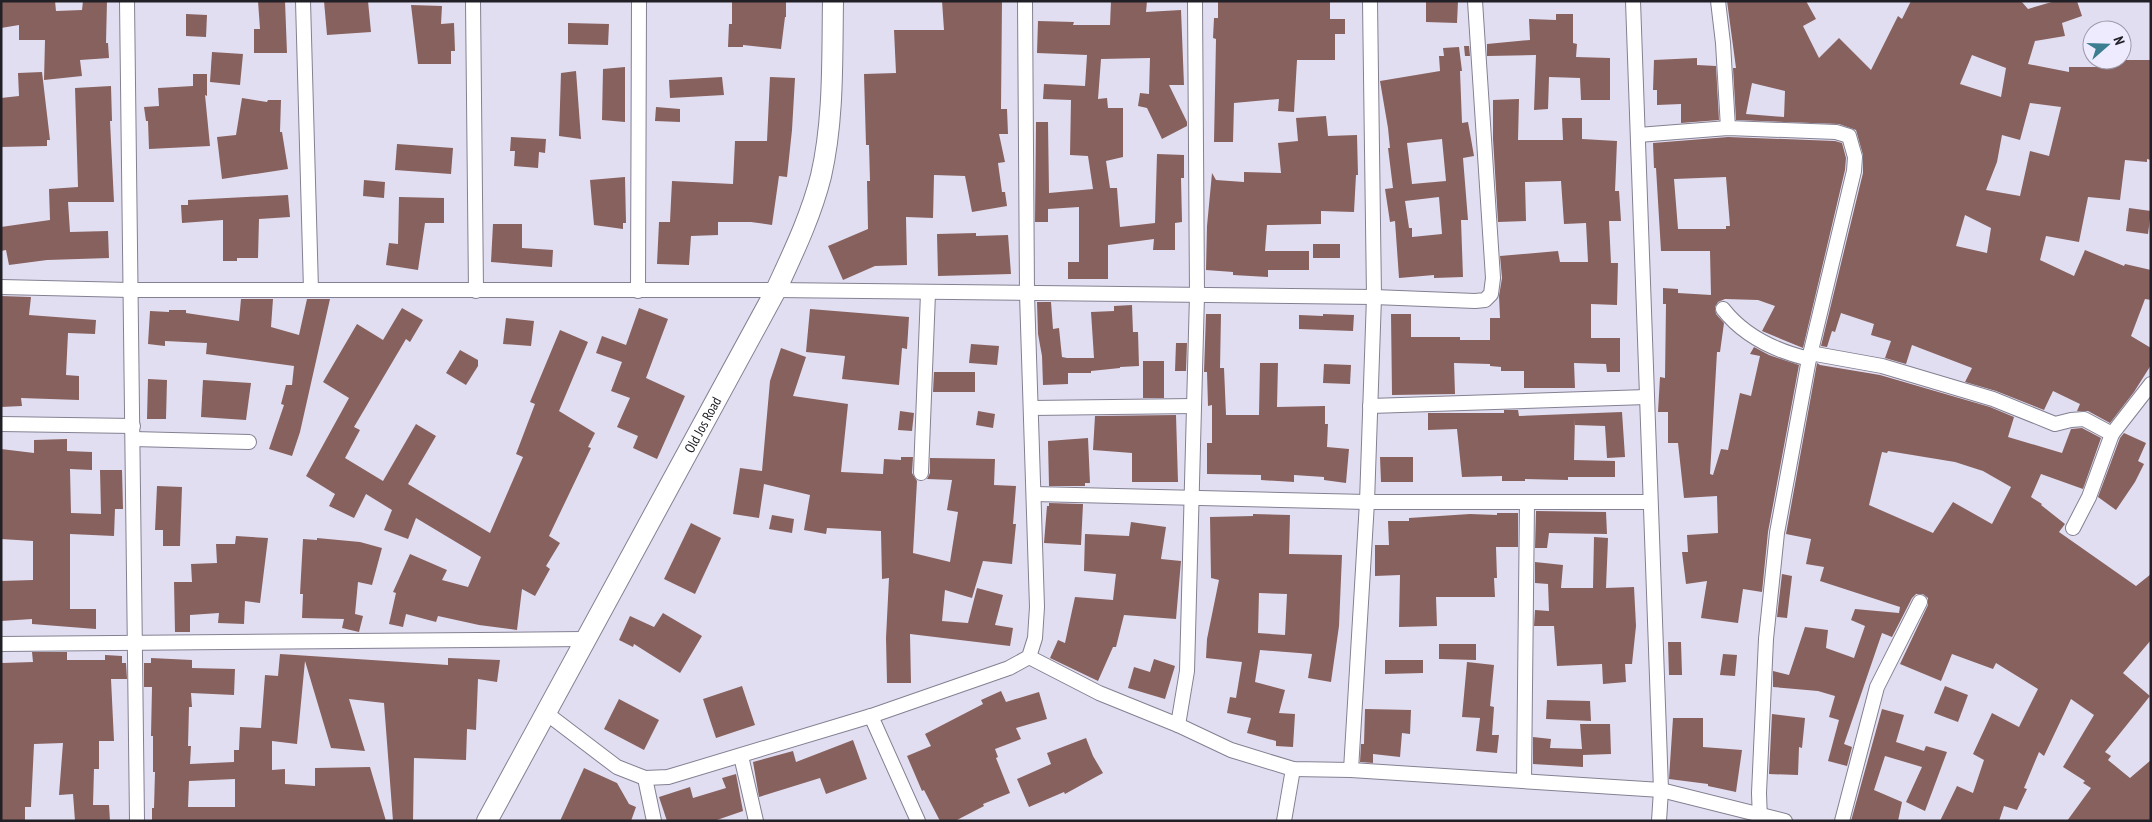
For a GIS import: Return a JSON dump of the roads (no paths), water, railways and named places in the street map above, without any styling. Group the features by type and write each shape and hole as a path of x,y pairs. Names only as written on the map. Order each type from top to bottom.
{"main road":[{"name":"Old Jos Road","path":"487,821 584,639 776,290 804,230 821,176 832,89 832,1"}],"street":[{"path":"126,1 137,821"},
{"path":"303,1 311,290"},
{"path":"474,1 476,291"},
{"path":"638,291 639,1"},
{"path":"546,713 616,766 645,778 668,777 871,716 1009,668 1029,657 1035,638 1037,607 1027,294 1025,1"},
{"path":"1178,725 1187,671 1197,295 1195,1"},
{"path":"1352,770 1367,502 1374,297 1370,1"},
{"path":"1,286 130,290 776,290 1485,300 1491,294 1493,278 1475,1"},
{"path":"1633,1 1661,790 1659,821"},
{"path":"1718,1 1723,43 1728,128"},
{"path":"1638,135 1728,128 1836,132 1849,136 1855,157 1854,171 1810,356 1777,532 1766,648 1759,793 1760,818"},
{"path":"921,473 928,293"},
{"path":"1723,309 1733,322 1782,352 1882,366 1993,399 2055,424 2084,419 2112,434"},
{"path":"2073,528 2089,498 2112,434 2151,384"},
{"path":"1370,406 1647,397"},
{"path":"1031,408 1194,406"},
{"path":"1,424 133,432 249,442"},
{"path":"1034,494 1367,502 1650,502"},
{"path":"1524,781 1528,502"},
{"path":"1842,821 1877,687 1920,602"},
{"path":"1,644 584,639"},
{"path":"1029,657 1099,692 1232,750 1293,769 1352,770 1661,790 1760,818 1785,821"},
{"path":"871,716 918,821"},
{"path":"741,756 756,821"},
{"path":"1284,821 1293,769"},
{"path":"645,778 654,821"}]}
